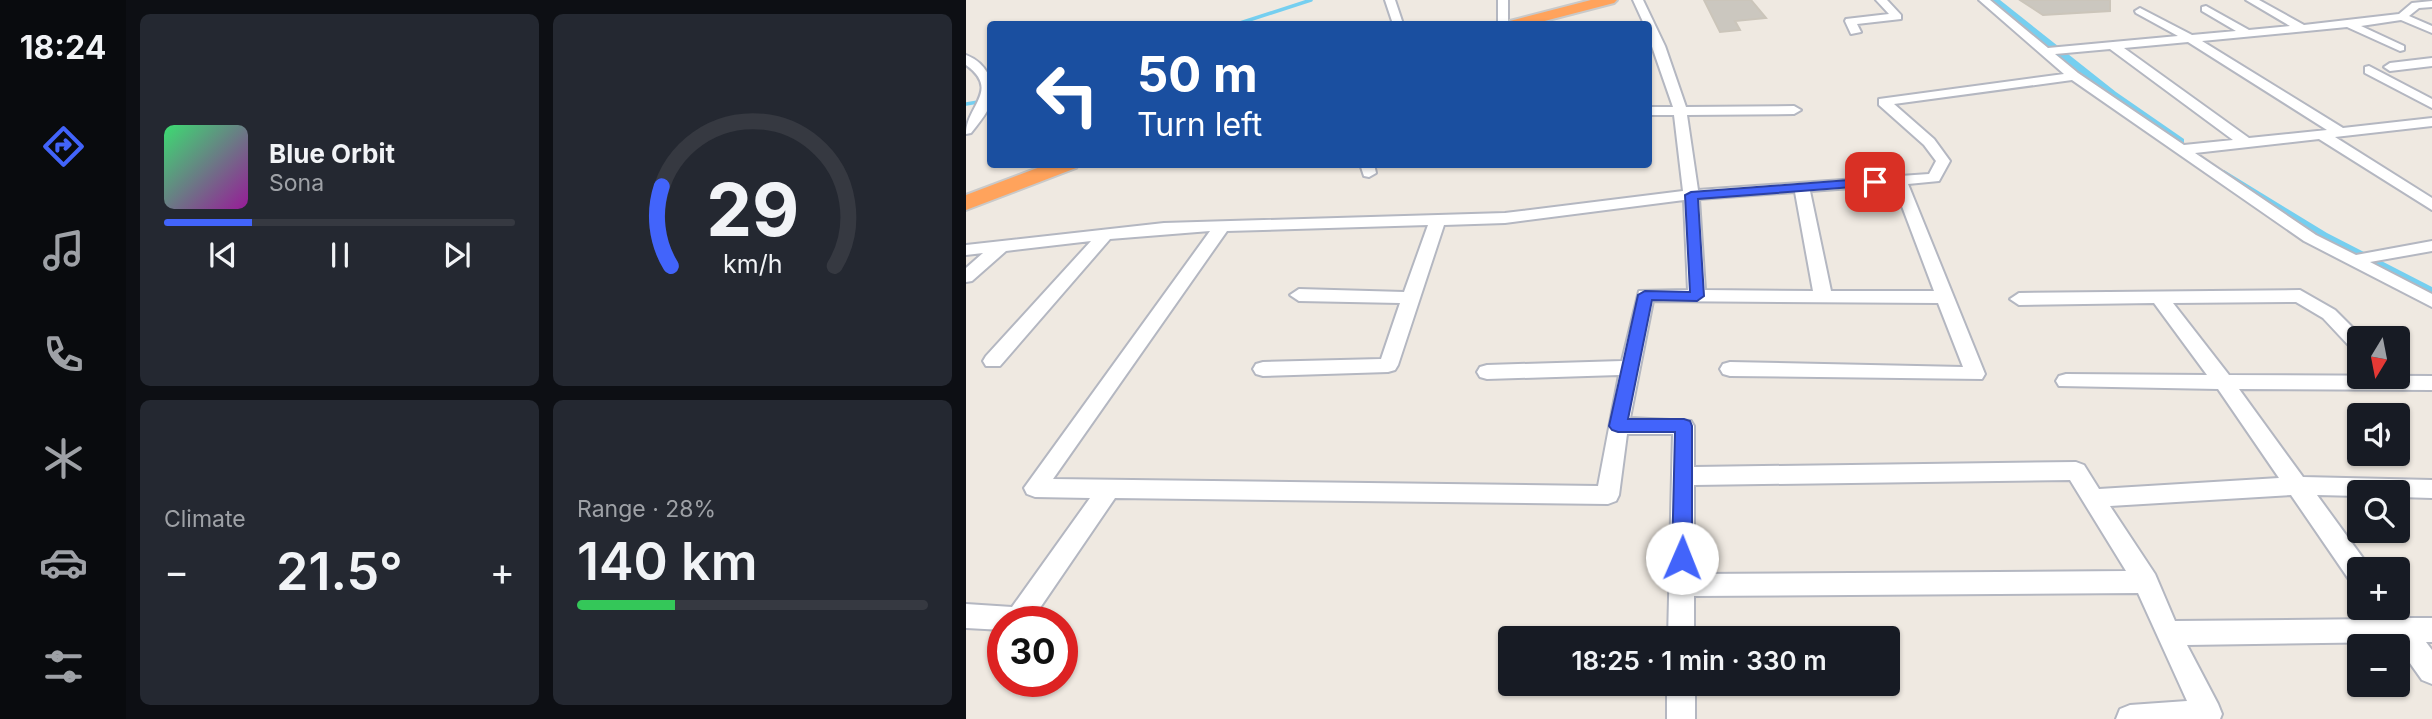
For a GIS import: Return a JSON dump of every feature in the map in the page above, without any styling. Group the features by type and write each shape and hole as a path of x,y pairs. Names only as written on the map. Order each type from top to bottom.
{"highway":[{"path":"1528,21 1609,0"},
{"path":"1556,21 1630,0"},
{"path":"966,196 1040,168"},
{"path":"966,203 1058,168"}],"street":[{"path":"1390,0 1397,21"},
{"path":"1503,0 1503,21"},
{"path":"1639,0 1648,21"},
{"path":"1855,32 1850,21 1897,17 1881,0"},
{"path":"1984,0 2074,76 2310,238 2432,301"},
{"path":"2251,0 2302,28"},
{"path":"2402,17 2416,5 2432,4"},
{"path":"2416,5 2432,11"},
{"path":"2206,9 2247,33"},
{"path":"2140,11 2189,38 2339,131"},
{"path":"2043,52 2402,17 2432,30"},
{"path":"2348,24 2400,48"},
{"path":"1652,31 1680,109 1691,195 1697,296"},
{"path":"2112,45 2245,142"},
{"path":"966,59 982,69 987,83"},
{"path":"2390,67 2432,62"},
{"path":"2369,70 2432,104"},
{"path":"966,250 1164,228 1505,218 1691,195 1934,178 1943,161 1929,142 1884,102 2074,76"},
{"path":"2411,92 2432,91"},
{"path":"966,130 986,104 987,99"},
{"path":"1652,111 1794,110"},
{"path":"2181,150 2432,122"},
{"path":"2320,133 2432,205"},
{"path":"1730,369 1975,374 1899,180"},
{"path":"1802,187 1823,297"},
{"path":"1263,369 1388,365 1438,220"},
{"path":"1222,226 1035,488 1608,495 1628,368 1645,295 1945,297"},
{"path":"993,361 1104,236"},
{"path":"966,277 1001,246"},
{"path":"2351,261 2432,246"},
{"path":"1299,295 1412,298"},
{"path":"2158,296 2224,383 2347,557"},
{"path":"2019,299 2301,296 2329,314 2347,333"},
{"path":"1488,372 1628,368"},
{"path":"2066,381 2224,383 2347,380"},
{"path":"2410,381 2432,383"},
{"path":"1618,426 1684,426 1681,626"},
{"path":"1684,476 2076,471 2146,582 2167,633 2210,717 2130,719"},
{"path":"2094,498 2295,486 2432,489"},
{"path":"966,616 1018,619 1108,490"},
{"path":"1682,585 2146,582"},
{"path":"2393,620 2432,671"},
{"path":"2167,633 2432,630"},
{"path":"1681,696 1681,719"}],"building":[{"path":"1704,0 1751,0 1766,18 1735,21 1740,30 1720,32"},
{"path":"2020,0 2110,0 2110,11 2043,15"}],"waterway":[{"path":"1246,21 1311,0"},
{"path":"1994,0 2112,95 2179,142"},
{"path":"966,104 978,102"},
{"path":"2224,174 2321,236 2432,294"}],"route":[{"path":"1682,558 1684,426 1618,426 1645,295 1697,296 1691,195 1875,182"}]}
